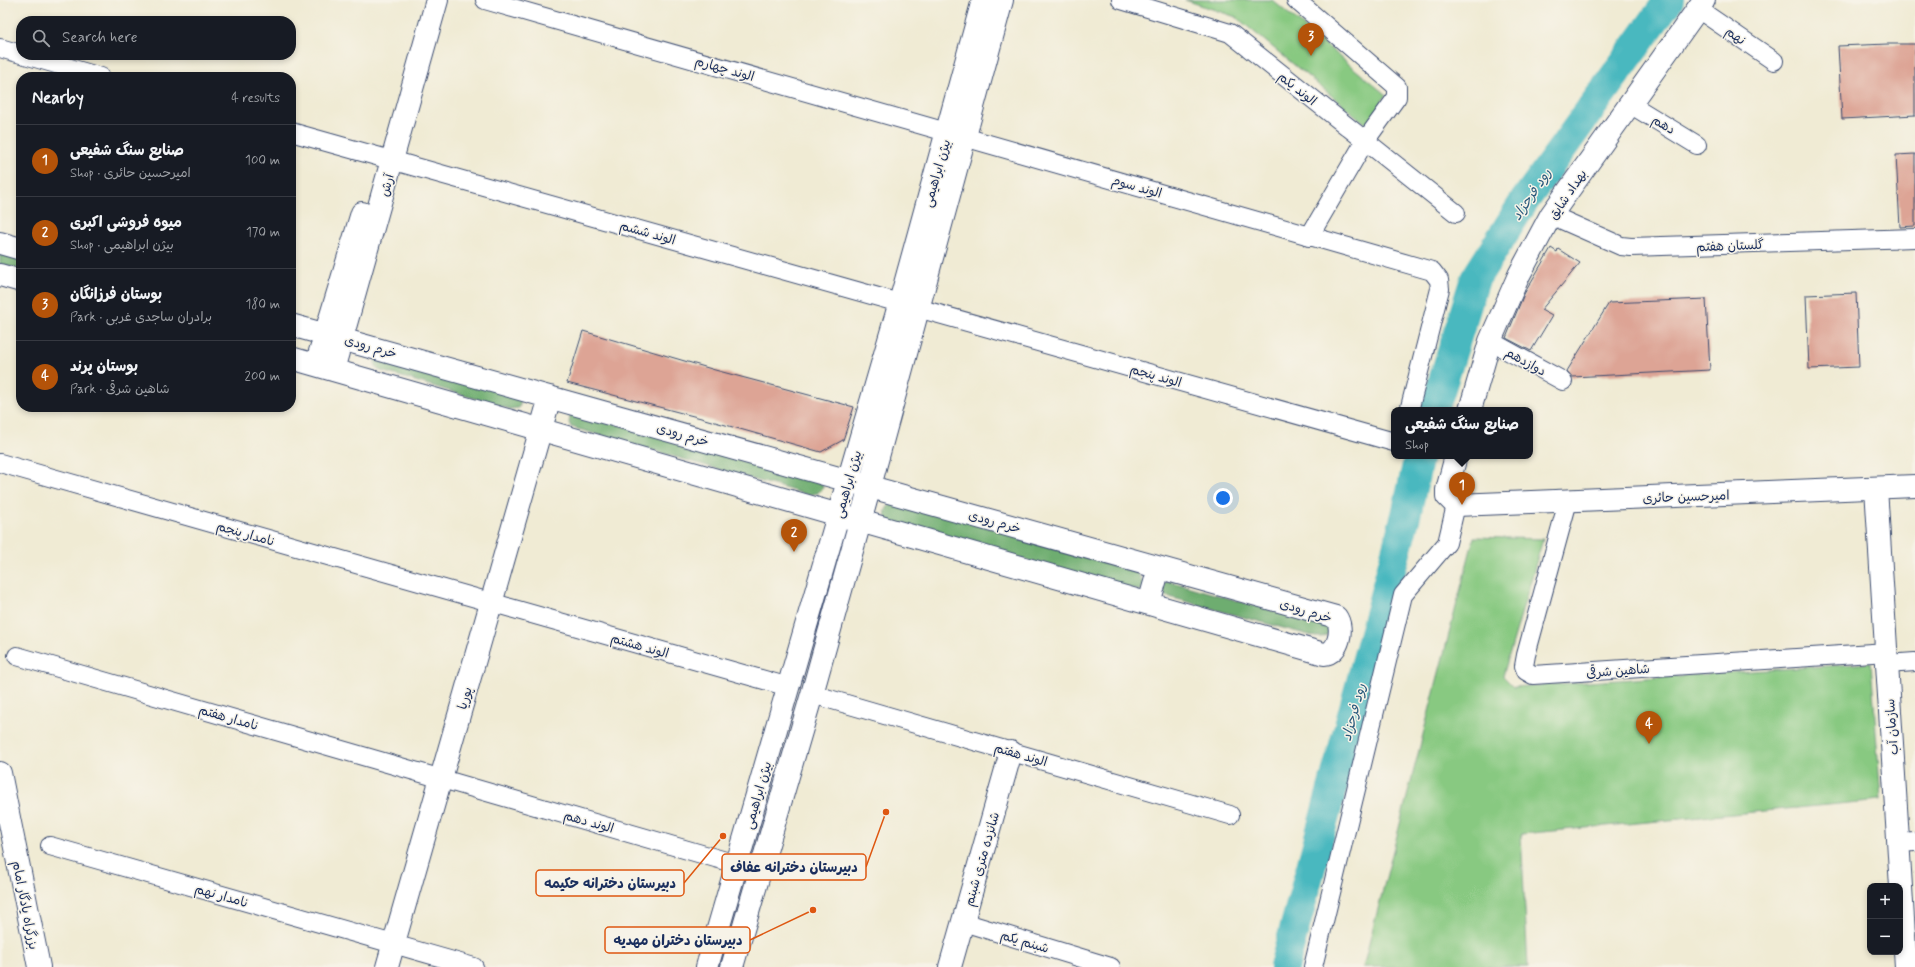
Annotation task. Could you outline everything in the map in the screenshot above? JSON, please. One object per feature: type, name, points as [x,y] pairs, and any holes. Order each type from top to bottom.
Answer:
[{"type":"main road","name":"آرش","points":[[386,159],[423,0]]},
{"type":"main road","name":"آرش","points":[[324,368],[386,159],[437,0]]},
{"type":"main road","name":"بیژن ابراهیمی","points":[[956,134],[983,0]]},
{"type":"main road","name":"بیژن ابراهیمی","points":[[732,967],[812,694],[870,486],[909,305],[956,134],[1002,0]]},
{"type":"main road","name":"بهداد شایق","points":[[1471,407],[1490,341],[1519,274],[1551,215],[1701,4]]},
{"type":"main road","points":[[0,243],[16,248]]},
{"type":"main road","points":[[0,275],[16,280]]},
{"type":"main road","name":"بیژن ابراهیمی","points":[[707,967],[848,480],[909,305]]},
{"type":"main road","name":"خرم رودی","points":[[296,325],[1336,617],[1339,622],[1339,637],[1332,651],[1329,654],[1324,654],[296,360]]},
{"type":"main road","name":"پوریا","points":[[387,967],[550,397]]},
{"type":"main road","points":[[1455,459],[1447,490],[1447,496],[1456,506]]},
{"type":"main road","name":"امیرحسین حائری","points":[[1456,506],[1915,486]]},
{"type":"main road","name":"سازمان آب","points":[[1876,488],[1887,658],[1907,843],[1906,967]]},
{"type":"main road","points":[[1149,603],[1159,568]]},
{"type":"main road","points":[[789,687],[812,694]]},
{"type":"main road","name":"شانزده متری شبنم","points":[[950,967],[1012,752]]},
{"type":"main road","name":"بزرگراه یادگار امام","points":[[0,773],[39,967]]},
{"type":"main road","points":[[736,864],[759,872]]},
{"type":"street","name":"الوند چهارم","points":[[485,0],[956,134]]},
{"type":"street","name":"الوند یکم","points":[[1121,0],[1230,33],[1456,213]]},
{"type":"street","points":[[1296,0],[1397,87],[1397,98],[1365,141],[1309,237]]},
{"type":"street","name":"نهم","points":[[1701,4],[1774,61]]},
{"type":"street","points":[[0,48],[16,53]]},
{"type":"street","points":[[42,60],[84,72]]},
{"type":"street","name":"دهم","points":[[1630,104],[1697,145]]},
{"type":"street","name":"الوند ششم","points":[[296,133],[909,305]]},
{"type":"street","name":"الوند سوم","points":[[956,134],[1309,237],[1432,270],[1439,280],[1440,289],[1410,407]]},
{"type":"street","name":"گلستان هفتم","points":[[1551,215],[1621,246],[1631,247],[1915,238]]},
{"type":"street","name":"الوند پنجم","points":[[909,305],[1391,441]]},
{"type":"street","name":"دوازدهم","points":[[1490,341],[1563,381]]},
{"type":"street","name":"نامدار پنجم","points":[[0,463],[491,603]]},
{"type":"street","name":"شاهین شرقی","points":[[1568,501],[1526,655],[1524,666],[1526,671],[1533,675],[1887,658],[1915,662]]},
{"type":"street","points":[[1314,967],[1403,595],[1447,543],[1456,506]]},
{"type":"street","name":"الوند هشتم","points":[[491,603],[789,687]]},
{"type":"street","name":"نامدار هفتم","points":[[16,656],[441,778]]},
{"type":"street","name":"الوند هفتم","points":[[812,694],[1230,815]]},
{"type":"street","name":"الوند دهم","points":[[441,778],[736,864]]},
{"type":"street","name":"نامدار نهم","points":[[50,846],[474,967]]},
{"type":"street","name":"شبنم یکم","points":[[963,922],[1111,967]]},
{"type":"green space","points":[[1185,0],[1272,0],[1386,95],[1367,125],[1236,17]]},
{"type":"green space","points":[[0,247],[16,252],[16,269],[0,264]]},
{"type":"green space","points":[[375,359],[518,395],[521,401],[519,408],[510,409],[378,370],[375,364]]},
{"type":"green space","points":[[574,412],[822,483],[823,488],[818,493],[808,495],[571,427],[569,423],[570,416]]},
{"type":"green space","points":[[901,501],[1138,573],[1143,584],[1140,591],[887,523],[887,508],[892,503]]},
{"type":"green space","points":[[1474,537],[1543,539],[1503,676],[1514,687],[1871,663],[1881,800],[1521,834],[1528,967],[1363,967]]},
{"type":"green space","points":[[1169,581],[1326,626],[1329,631],[1327,635],[1316,637],[1166,596],[1162,591],[1164,582]]},
{"type":"building","points":[[1915,44],[1915,115],[1842,119],[1838,46]]},
{"type":"building","points":[[1915,154],[1915,226],[1900,227],[1896,155]]},
{"type":"building","points":[[1551,248],[1557,252],[1558,249],[1580,263],[1541,310],[1552,316],[1531,351],[1506,338],[1524,294]]},
{"type":"building","points":[[1856,293],[1859,367],[1809,369],[1806,295]]},
{"type":"building","points":[[1706,299],[1710,370],[1572,377],[1567,371],[1609,303]]},
{"type":"building","points":[[583,331],[715,370],[854,407],[843,440],[821,452],[701,418],[567,383]]},
{"type":"waterway","name":"رود فرحزاد","points":[[1435,407],[1475,279],[1525,200],[1669,0]]},
{"type":"waterway","name":"رود فرحزاد","points":[[1284,967],[1406,515],[1418,459]]},
{"type":"place","name":"بوستان فرزانگان","points":[[1311,56]]},
{"type":"place","name":"صنایع سنگ شفیعی","points":[[1462,505]]},
{"type":"place","name":"میوه فروشی اکبری","points":[[794,552]]},
{"type":"place","name":"بوستان پرند","points":[[1649,744]]},
{"type":"place","name":"دبیرستان دخترانه عفاف","points":[[886,812]]},
{"type":"place","name":"دبیرستان دخترانه حکیمه","points":[[723,836]]},
{"type":"place","name":"دبیرستان دختران مهدیه","points":[[813,910]]}]
